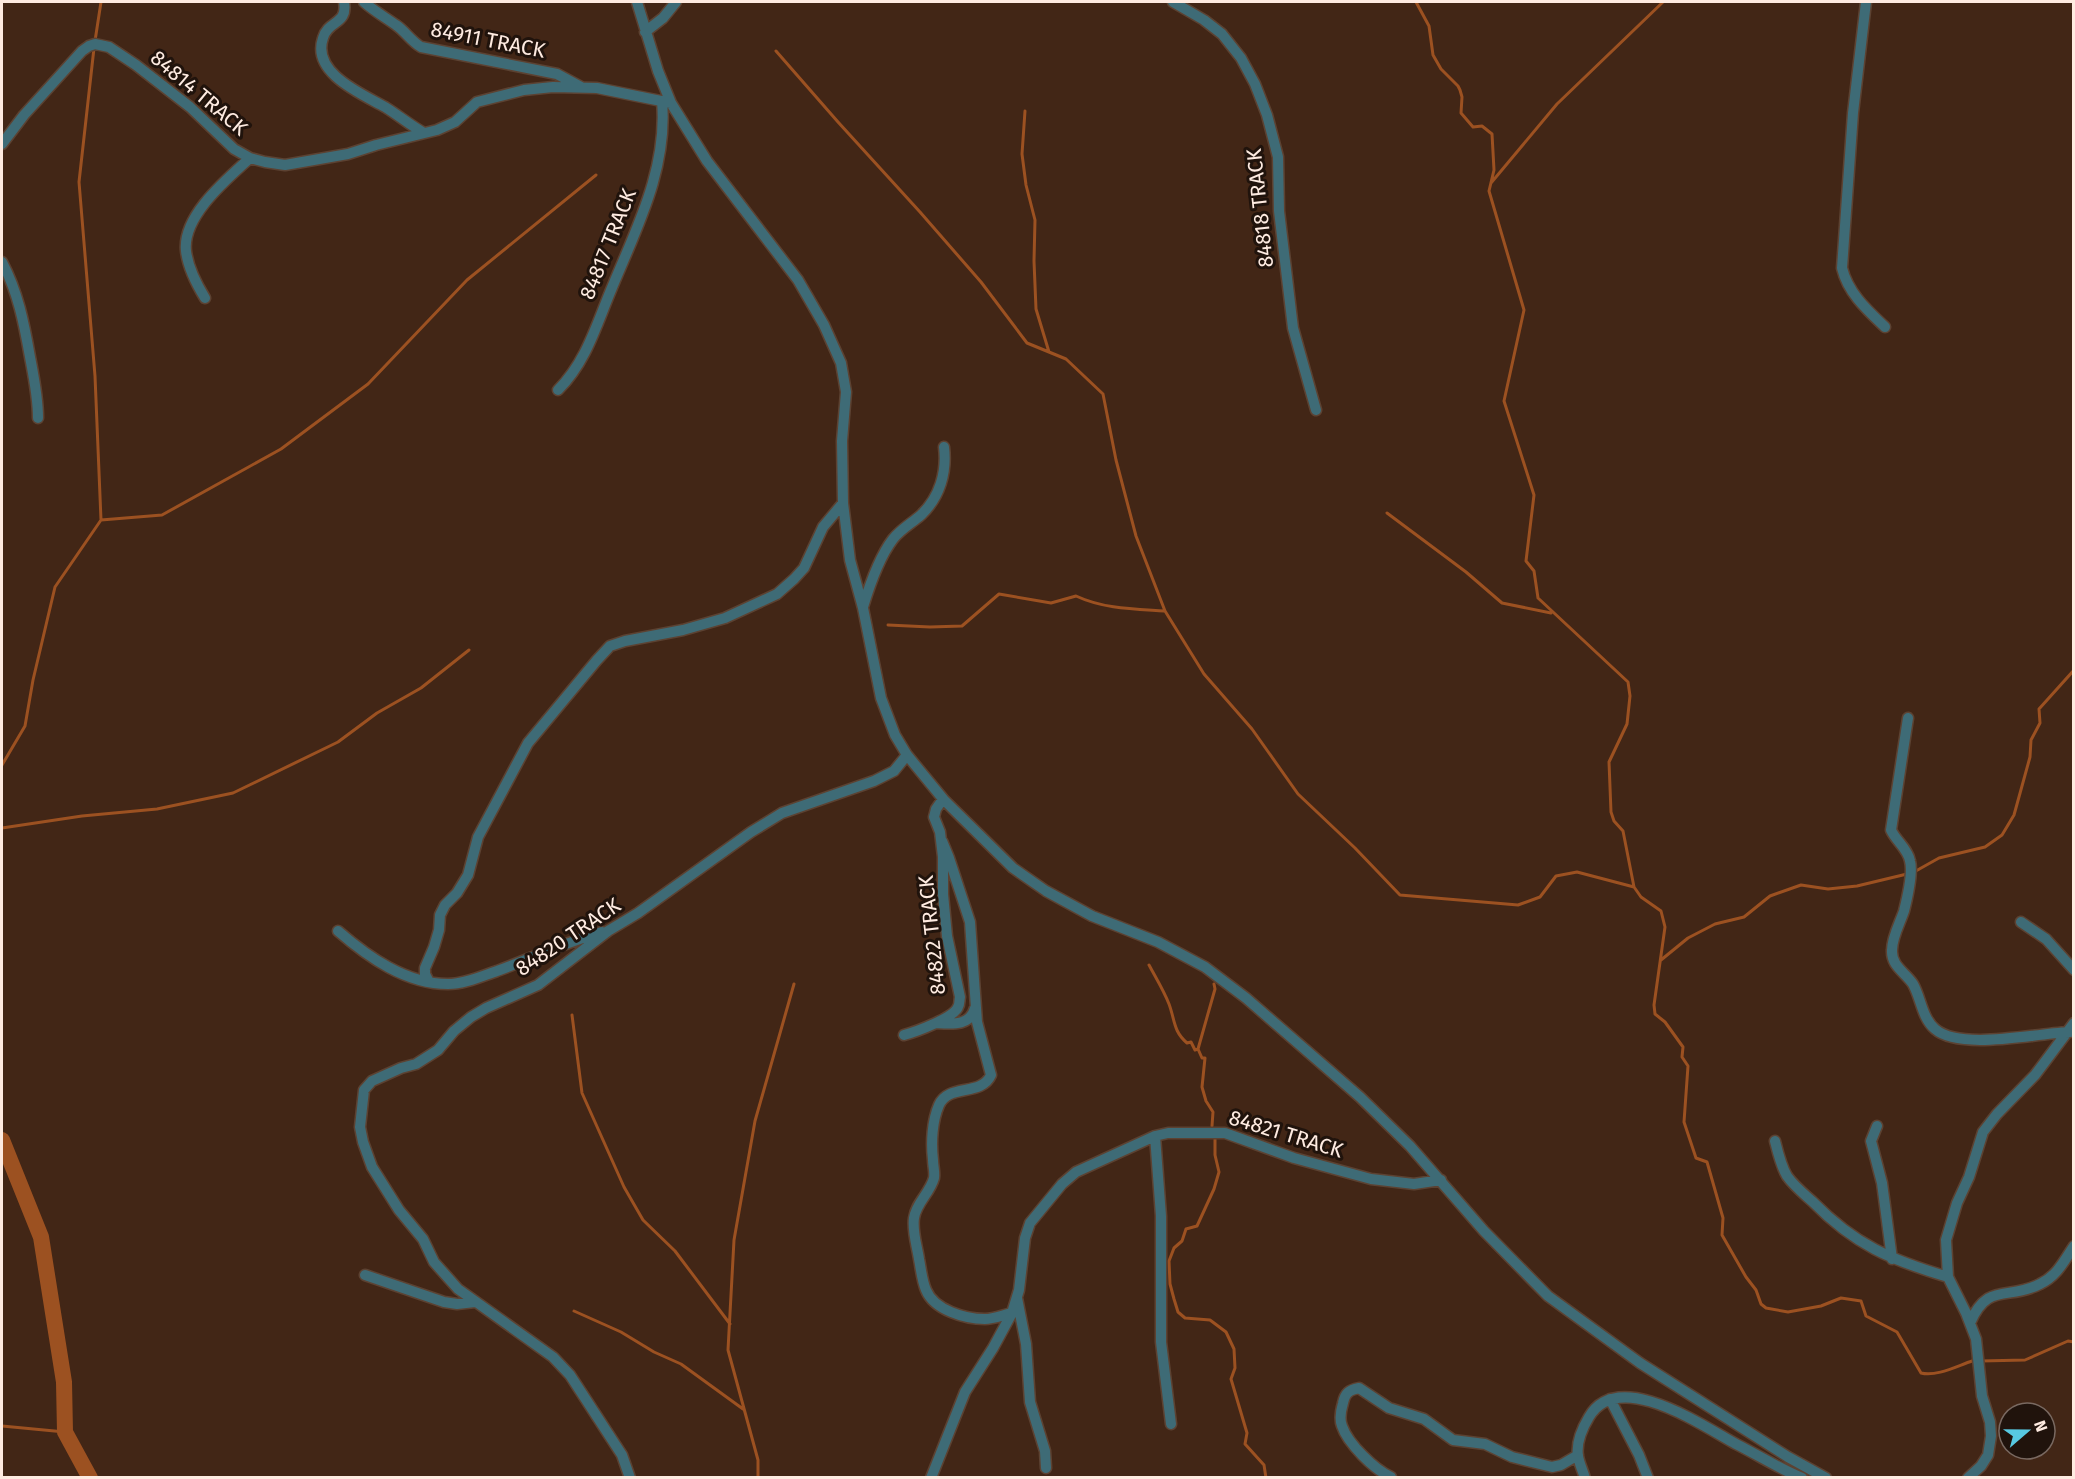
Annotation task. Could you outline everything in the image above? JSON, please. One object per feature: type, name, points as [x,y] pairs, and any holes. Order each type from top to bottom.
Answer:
[{"type":"street","points":[[344,2],[345,13],[327,30],[321,44],[326,63],[332,73],[360,95],[390,110],[423,133]]},
{"type":"street","name":"84911 TRACK","points":[[364,2],[372,10],[397,25],[413,43],[421,47],[556,74],[581,87]]},
{"type":"street","points":[[637,2],[666,102],[798,280],[824,325],[841,363],[846,392],[842,441],[843,503],[850,560],[881,698],[895,735],[907,755],[943,799],[1013,868],[1046,891],[1092,916],[1158,942],[1205,968],[1246,998],[1360,1097],[1410,1146],[1491,1239],[1548,1296],[1660,1376],[1788,1457],[1826,1478]]},
{"type":"street","points":[[645,32],[663,18],[676,2]]},
{"type":"street","name":"84818 TRACK","points":[[1173,2],[1204,20],[1222,34],[1241,58],[1255,84],[1267,115],[1278,157],[1279,210],[1293,328],[1316,410]]},
{"type":"street","points":[[1866,2],[1854,102],[1842,268],[1845,281],[1853,294],[1885,327]]},
{"type":"street","name":"84814 TRACK","points":[[2,144],[24,115],[82,51],[89,46],[101,44],[136,65],[190,107],[234,149],[250,158],[285,165],[348,154],[437,130],[455,122],[477,102],[524,90],[581,87]]},
{"type":"street","points":[[581,87],[612,90],[666,102]]},
{"type":"street","name":"84817 TRACK","points":[[558,390],[572,376],[587,351],[645,211],[662,144],[666,102]]},
{"type":"street","points":[[206,298],[195,282],[186,251],[187,237],[204,205],[220,184],[250,158]]},
{"type":"street","points":[[2,262],[23,315],[38,391],[39,418]]},
{"type":"street","points":[[862,608],[886,549],[900,532],[923,513],[937,495],[946,460],[944,447]]},
{"type":"street","points":[[429,981],[425,968],[434,948],[440,915],[468,875],[478,837],[528,743],[597,660],[610,646],[725,618],[777,594],[804,568],[823,527],[843,503]]},
{"type":"street","points":[[1908,718],[1891,830],[1895,839],[1904,847],[1910,860],[1910,874],[1905,908],[1892,949],[1892,960],[1912,983],[1929,1022],[1935,1030],[1943,1034],[1964,1039],[1987,1040],[2071,1029]]},
{"type":"street","name":"84820 TRACK","points":[[630,1478],[622,1455],[570,1375],[553,1357],[475,1302],[444,1275],[434,1262],[423,1239],[399,1210],[372,1167],[360,1127],[364,1090],[372,1081],[416,1064],[438,1050],[454,1031],[471,1017],[538,985],[608,931],[638,913],[751,831],[782,813],[874,781],[894,771],[907,755]]},
{"type":"street","name":"84822 TRACK","points":[[903,1035],[937,1023],[953,1014],[960,998],[945,914],[942,840],[934,817],[943,799]]},
{"type":"street","points":[[942,840],[970,922],[975,1008],[991,1075],[988,1081],[981,1086],[945,1096],[939,1105],[932,1158],[934,1175],[931,1188],[917,1208],[914,1227],[928,1296],[942,1308],[965,1317],[985,1319],[1011,1314]]},
{"type":"street","points":[[2021,922],[2046,939],[2073,969]]},
{"type":"street","points":[[338,931],[365,954],[414,978],[448,984],[464,982],[577,939],[608,931]]},
{"type":"street","points":[[937,1023],[965,1022],[973,1014],[975,1008]]},
{"type":"street","points":[[1968,1478],[1981,1466],[1988,1455],[1991,1436],[1990,1422],[1982,1396],[1976,1339],[1948,1277],[1946,1240],[1983,1132],[1997,1114],[2035,1076],[2071,1029]]},
{"type":"street","points":[[1877,1126],[1871,1140],[1882,1183],[1892,1259]]},
{"type":"street","name":"84821 TRACK","points":[[931,1478],[965,1392],[1011,1314],[1017,1298],[1025,1238],[1030,1222],[1056,1191],[1076,1172],[1155,1136],[1168,1133],[1225,1132],[1294,1158],[1371,1179],[1414,1184],[1441,1180]]},
{"type":"street","points":[[1155,1136],[1161,1216],[1161,1342],[1171,1424]]},
{"type":"street","points":[[1774,1141],[1786,1174],[1846,1233],[1892,1259],[1948,1277]]},
{"type":"street","points":[[1970,1323],[1977,1307],[1984,1300],[2038,1285],[2055,1275],[2073,1246]]},
{"type":"street","points":[[365,1275],[444,1302],[457,1304],[475,1302]]},
{"type":"street","points":[[1017,1298],[1026,1344],[1030,1402],[1045,1451],[1046,1468]]},
{"type":"street","points":[[1391,1477],[1366,1460],[1342,1428],[1340,1419],[1342,1406],[1346,1394],[1352,1389],[1359,1388],[1389,1408],[1424,1419],[1453,1440],[1485,1444],[1512,1457],[1552,1467],[1562,1465],[1578,1455]]},
{"type":"street","points":[[1585,1478],[1578,1455],[1585,1424],[1594,1408],[1610,1399],[1631,1397],[1647,1400],[1701,1422],[1802,1478]]},
{"type":"street","points":[[1610,1399],[1639,1455],[1648,1478]]},
{"type":"waterway","points":[[95,41],[101,2]]},
{"type":"waterway","points":[[1416,2],[1429,26],[1433,55],[1441,69],[1460,90],[1461,113],[1473,127],[1482,126],[1492,134],[1494,170],[1489,191],[1524,310],[1504,401],[1534,495],[1526,561],[1534,571],[1538,598],[1628,682],[1630,696],[1627,724],[1609,762],[1611,812],[1614,821],[1623,831],[1634,887],[1641,897],[1661,911],[1665,927],[1654,1005],[1655,1014],[1665,1022],[1683,1047],[1682,1057],[1688,1066],[1684,1122],[1696,1158],[1707,1162],[1723,1218],[1722,1235],[1756,1290],[1761,1304],[1766,1308],[1788,1312],[1821,1306],[1841,1298],[1861,1301],[1866,1316],[1897,1332],[1921,1373],[1940,1372],[1972,1361]]},
{"type":"waterway","points":[[1491,183],[1557,104],[1663,2]]},
{"type":"waterway","points":[[2,765],[25,726],[33,680],[55,587],[101,520],[95,376],[79,182],[94,48]]},
{"type":"waterway","points":[[776,51],[981,282],[1027,343],[1066,359],[1103,394],[1116,460],[1136,536],[1165,611],[1204,674],[1252,729],[1298,794],[1400,895],[1518,905],[1540,897],[1556,876],[1577,872],[1634,887]]},
{"type":"waterway","points":[[1025,111],[1022,154],[1026,185],[1035,220],[1036,309],[1049,352]]},
{"type":"waterway","points":[[101,520],[162,515],[281,449],[368,384],[467,280],[596,175]]},
{"type":"waterway","points":[[1387,513],[1466,572],[1502,603],[1551,613]]},
{"type":"waterway","points":[[888,625],[962,626],[999,594],[1051,603],[1076,596],[1108,606],[1164,611]]},
{"type":"waterway","points":[[2,828],[82,816],[157,809],[233,793],[338,742],[377,713],[421,688],[469,650]]},
{"type":"waterway","points":[[1914,872],[1939,858],[1985,847],[2002,835],[2014,815],[2030,757],[2031,740],[2040,723],[2039,709],[2074,670]]},
{"type":"waterway","points":[[1661,960],[1688,938],[1715,924],[1744,917],[1770,896],[1801,885],[1828,889],[1857,886],[1907,874]]},
{"type":"waterway","points":[[1149,965],[1167,999],[1179,1034],[1187,1043],[1191,1042],[1195,1050],[1198,1049]]},
{"type":"waterway","points":[[758,1478],[758,1460],[728,1350],[734,1240],[755,1121],[794,984]]},
{"type":"waterway","points":[[1212,1126],[1213,1112],[1206,1101],[1202,1087],[1205,1058],[1202,1058],[1198,1049],[1215,989],[1214,984]]},
{"type":"waterway","points":[[572,1015],[582,1093],[624,1187],[643,1220],[675,1251],[730,1324]]},
{"type":"waterway","points":[[1215,1137],[1215,1155],[1219,1172],[1214,1189],[1197,1226],[1186,1229],[1182,1241],[1174,1248],[1169,1261],[1170,1284],[1178,1312],[1185,1318],[1210,1320],[1226,1332],[1234,1349],[1235,1368],[1231,1379],[1247,1433],[1245,1444],[1264,1465],[1266,1478]]},
{"type":"waterway","points":[[2,1140],[41,1237],[64,1382],[65,1432],[90,1478]]},
{"type":"waterway","points":[[574,1311],[621,1332],[654,1352],[681,1364],[743,1409]]},
{"type":"waterway","points":[[1981,1361],[2025,1360],[2068,1341],[2074,1342]]},
{"type":"waterway","points":[[2,1426],[65,1432]]}]
